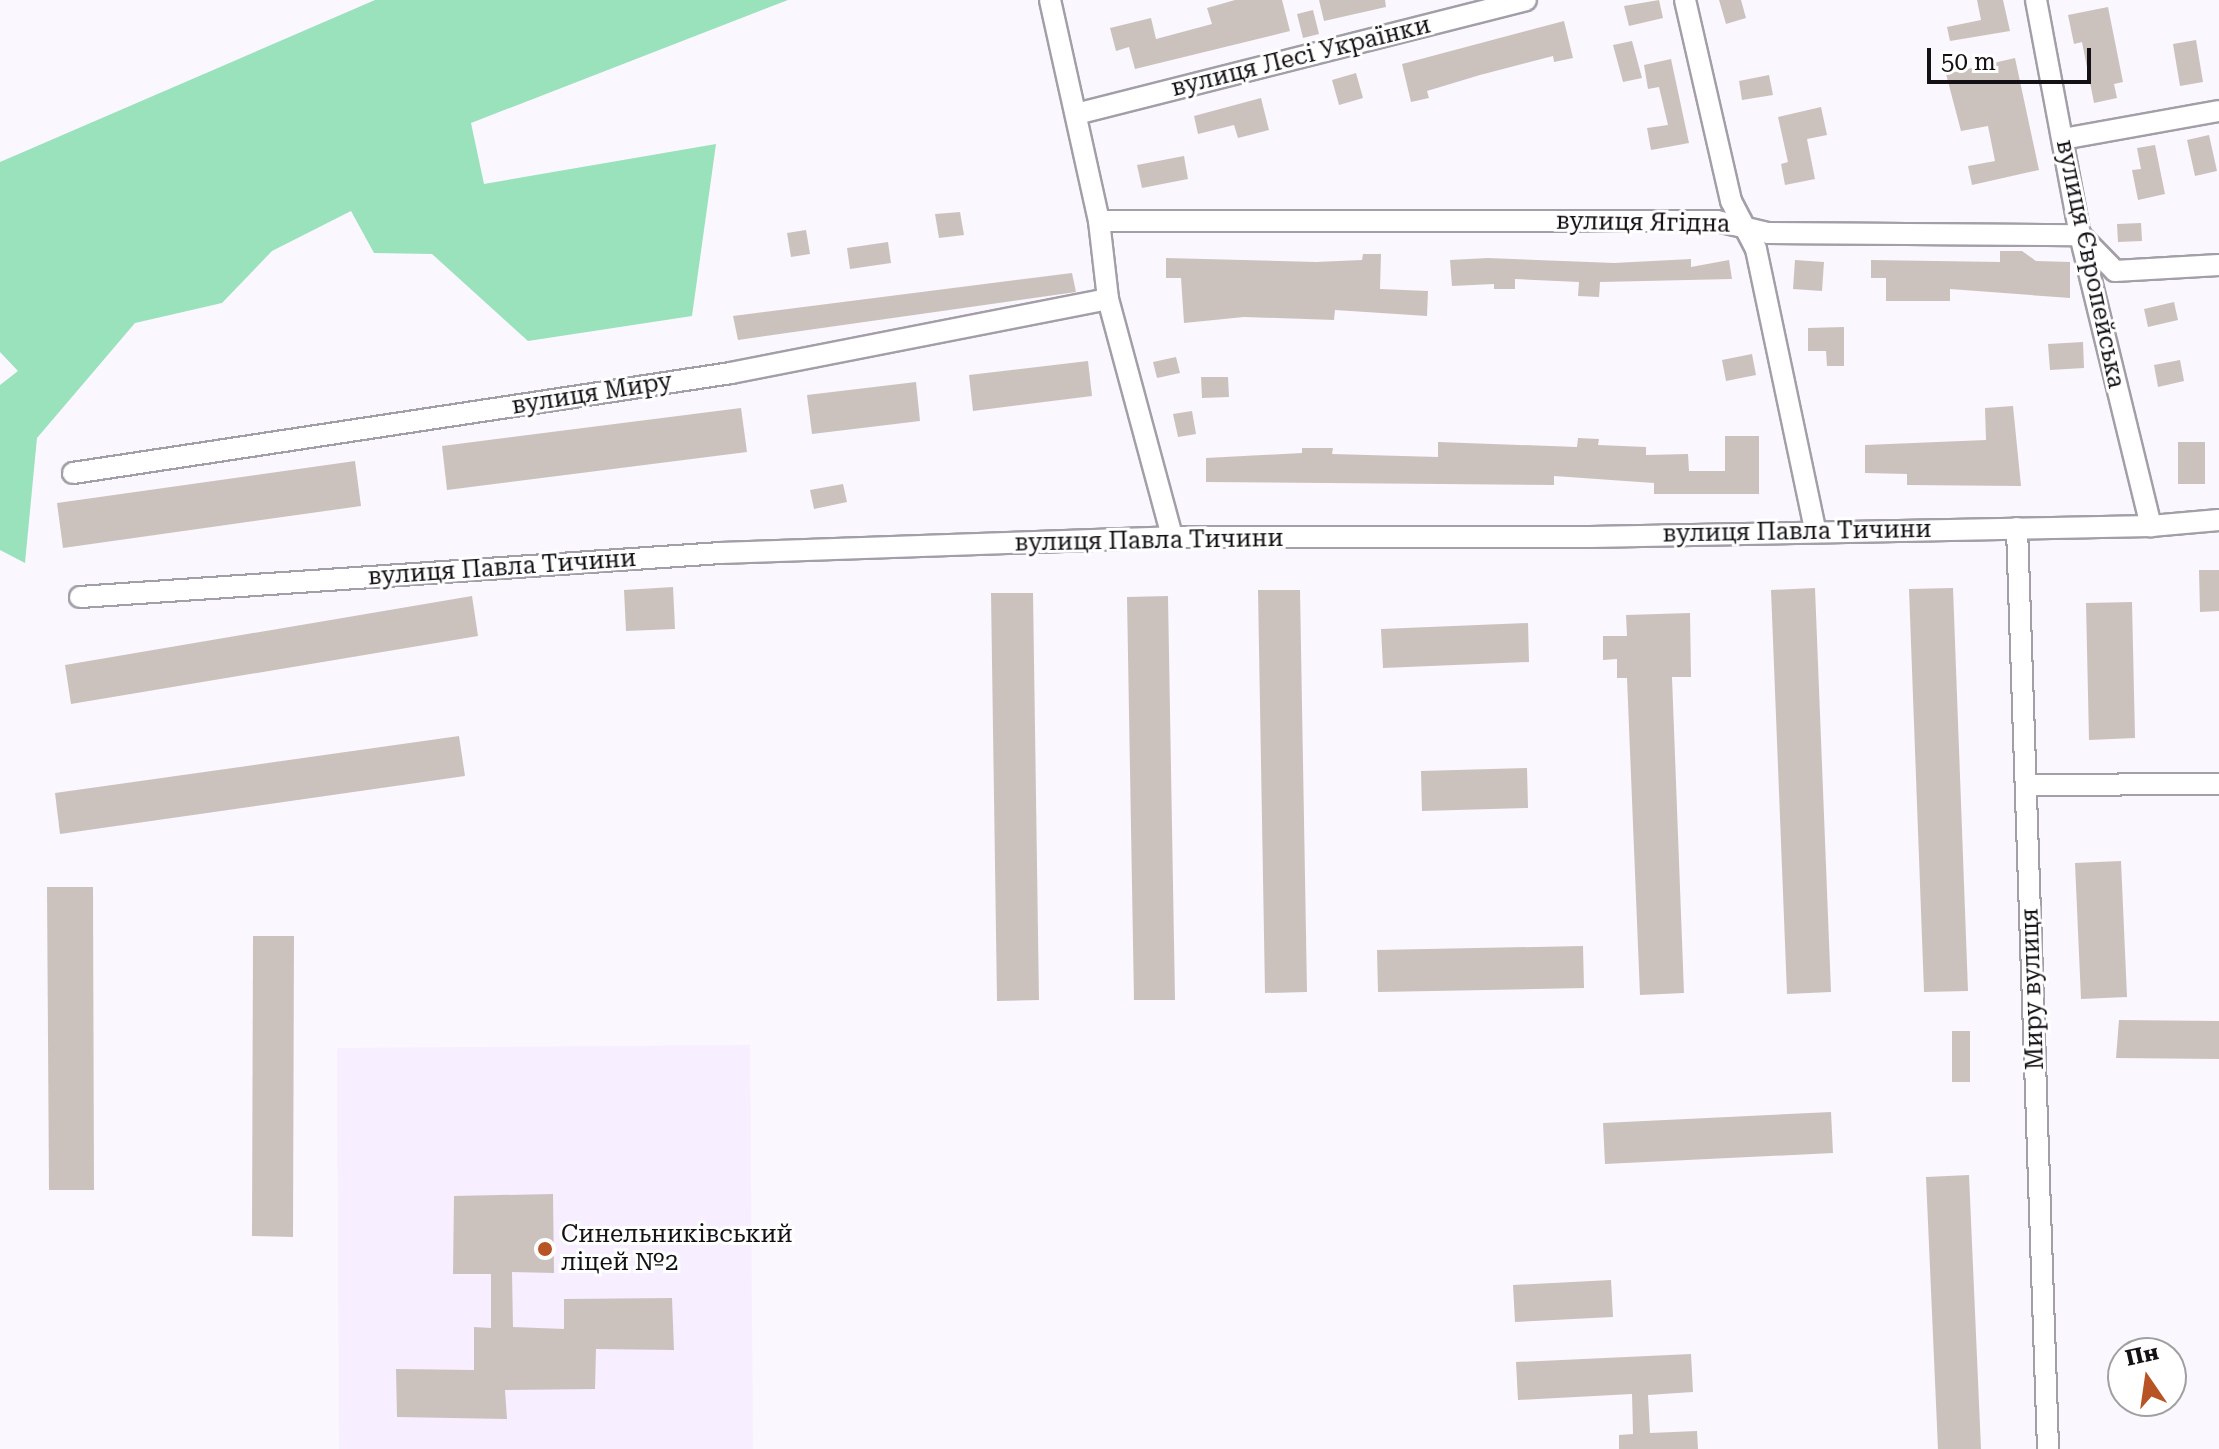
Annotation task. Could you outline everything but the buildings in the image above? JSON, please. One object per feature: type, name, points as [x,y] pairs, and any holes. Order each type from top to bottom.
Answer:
[{"type":"street","points":[[1050,0],[1099,221],[1108,299],[1172,537]]},
{"type":"street","name":"вулиця Лесі Українки","points":[[1076,114],[1526,0]]},
{"type":"street","points":[[1685,0],[1731,201],[1756,249],[1815,530]]},
{"type":"street","name":"вулиця Європейська","points":[[2036,0],[2080,235],[2151,526]]},
{"type":"street","points":[[2063,139],[2219,111]]},
{"type":"street","name":"вулиця Ягідна","points":[[1099,221],[1717,221],[1768,233],[2080,235]]},
{"type":"street","points":[[2080,235],[2115,271],[2219,265]]},
{"type":"street","name":"вулиця Миру","points":[[73,473],[731,373],[1108,299]]},
{"type":"street","name":"вулиця Павла Тичини","points":[[80,597],[720,553],[1172,537],[1590,537],[1815,530],[2151,526],[2219,520]]},
{"type":"street","name":"Миру вулиця","points":[[2017,528],[2048,1449]]},
{"type":"street","points":[[2026,785],[2219,784]]},
{"type":"shaded area","name":"Синельниківський ліцей №2","points":[[750,1045],[753,1449],[339,1449],[337,1048]]},
{"type":"green space","points":[[375,0],[788,0],[471,123],[484,184],[716,144],[692,316],[528,341],[432,254],[374,253],[351,211],[272,251],[222,303],[135,323],[37,438],[25,563],[0,550],[0,385],[18,371],[0,352],[0,162]]},
{"type":"place","name":"Синельниківський ліцей №2","points":[[545,1249]]}]
